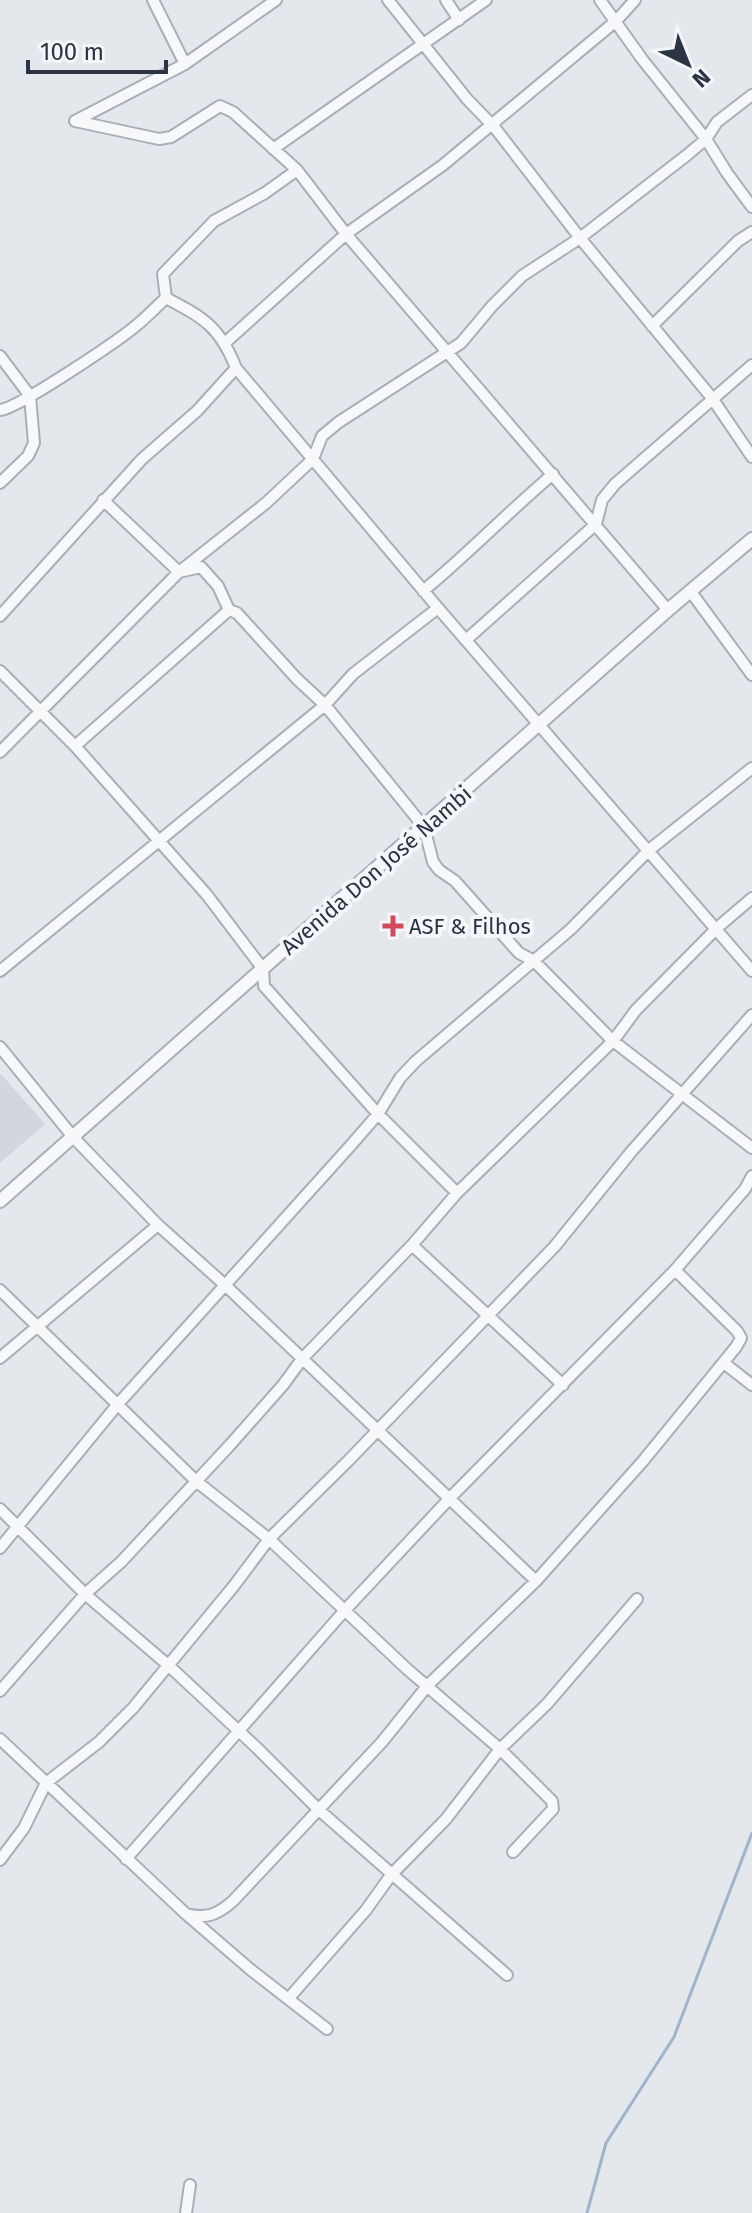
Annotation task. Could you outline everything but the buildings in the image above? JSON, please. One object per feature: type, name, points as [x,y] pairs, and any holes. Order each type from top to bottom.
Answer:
[{"type":"street","points":[[153,0],[185,64]]},
{"type":"street","points":[[276,0],[185,64],[75,121],[159,139],[171,137],[214,109],[225,106],[297,170],[346,234],[668,610]]},
{"type":"street","points":[[388,0],[712,398],[752,457]]},
{"type":"street","points":[[446,0],[459,20]]},
{"type":"street","points":[[273,149],[486,0]]},
{"type":"street","points":[[600,0],[706,139],[752,207]]},
{"type":"street","points":[[226,342],[346,234],[443,165],[616,21],[635,0]]},
{"type":"street","points":[[0,752],[179,572],[266,503],[313,459],[322,436],[461,343],[522,276],[580,238],[706,139],[717,122],[752,95]]},
{"type":"street","points":[[166,298],[163,274],[214,221],[265,193],[297,170]]},
{"type":"street","points":[[652,326],[738,241],[752,232]]},
{"type":"street","points":[[166,298],[200,316],[226,342],[236,368],[423,591],[752,971]]},
{"type":"street","points":[[0,410],[30,396],[136,326],[166,298]]},
{"type":"street","points":[[458,366],[461,343]]},
{"type":"street","points":[[0,356],[30,396],[34,443],[28,456],[0,483]]},
{"type":"street","points":[[466,640],[596,524],[602,500],[615,484],[752,365]]},
{"type":"street","points":[[0,616],[142,459],[197,411],[236,368]]},
{"type":"street","points":[[423,591],[553,474]]},
{"type":"street","points":[[103,500],[179,572]]},
{"type":"street","name":"Avenida Don José Nambi","points":[[0,1201],[752,539]]},
{"type":"street","points":[[179,572],[201,567],[218,586],[229,610],[237,613],[325,705],[424,827],[433,862],[439,870],[455,881],[519,953],[534,961],[613,1041],[752,1148]]},
{"type":"street","points":[[691,592],[752,675]]},
{"type":"street","points":[[0,971],[325,705],[353,674],[438,608]]},
{"type":"street","points":[[75,746],[229,610]]},
{"type":"street","points":[[0,671],[75,746],[207,895],[263,969],[264,986],[378,1114],[457,1193]]},
{"type":"street","points":[[0,1548],[118,1404],[378,1114],[400,1078],[416,1061],[571,929],[649,850],[752,768]]},
{"type":"street","points":[[0,1691],[85,1594],[121,1562],[259,1413],[302,1359],[412,1245],[457,1193],[613,1041],[636,1010],[717,928],[752,898]]},
{"type":"street","points":[[0,1860],[24,1828],[46,1783],[99,1742],[133,1708],[269,1539],[555,1246],[631,1152],[752,1015]]},
{"type":"street","points":[[0,1047],[73,1137],[158,1225],[536,1581]]},
{"type":"street","points":[[126,1859],[346,1609],[450,1498],[675,1270],[745,1189],[752,1176]]},
{"type":"street","points":[[0,1358],[158,1225]]},
{"type":"street","points":[[412,1245],[563,1385]]},
{"type":"street","points":[[186,1914],[209,1916],[223,1909],[319,1810],[401,1720],[428,1685],[536,1581],[643,1461],[724,1363],[741,1338],[675,1270]]},
{"type":"street","points":[[0,1290],[196,1481],[269,1539],[407,1669],[500,1749],[552,1801],[553,1809],[513,1852]]},
{"type":"street","points":[[724,1363],[752,1385]]},
{"type":"street","points":[[0,1509],[85,1594],[168,1665],[319,1810],[507,1975]]},
{"type":"street","points":[[289,1998],[366,1910],[391,1875],[446,1819],[500,1749],[547,1704],[637,1599]]},
{"type":"street","points":[[0,1739],[186,1914],[327,2029]]},
{"type":"street","points":[[186,2213],[190,2185]]},
{"type":"shaded area","points":[[0,1073],[45,1124],[0,1163]]},
{"type":"waterway","points":[[587,2213],[606,2143],[674,2037],[752,1833]]},
{"type":"place","name":"ASF & Filhos","points":[[393,926]]}]
